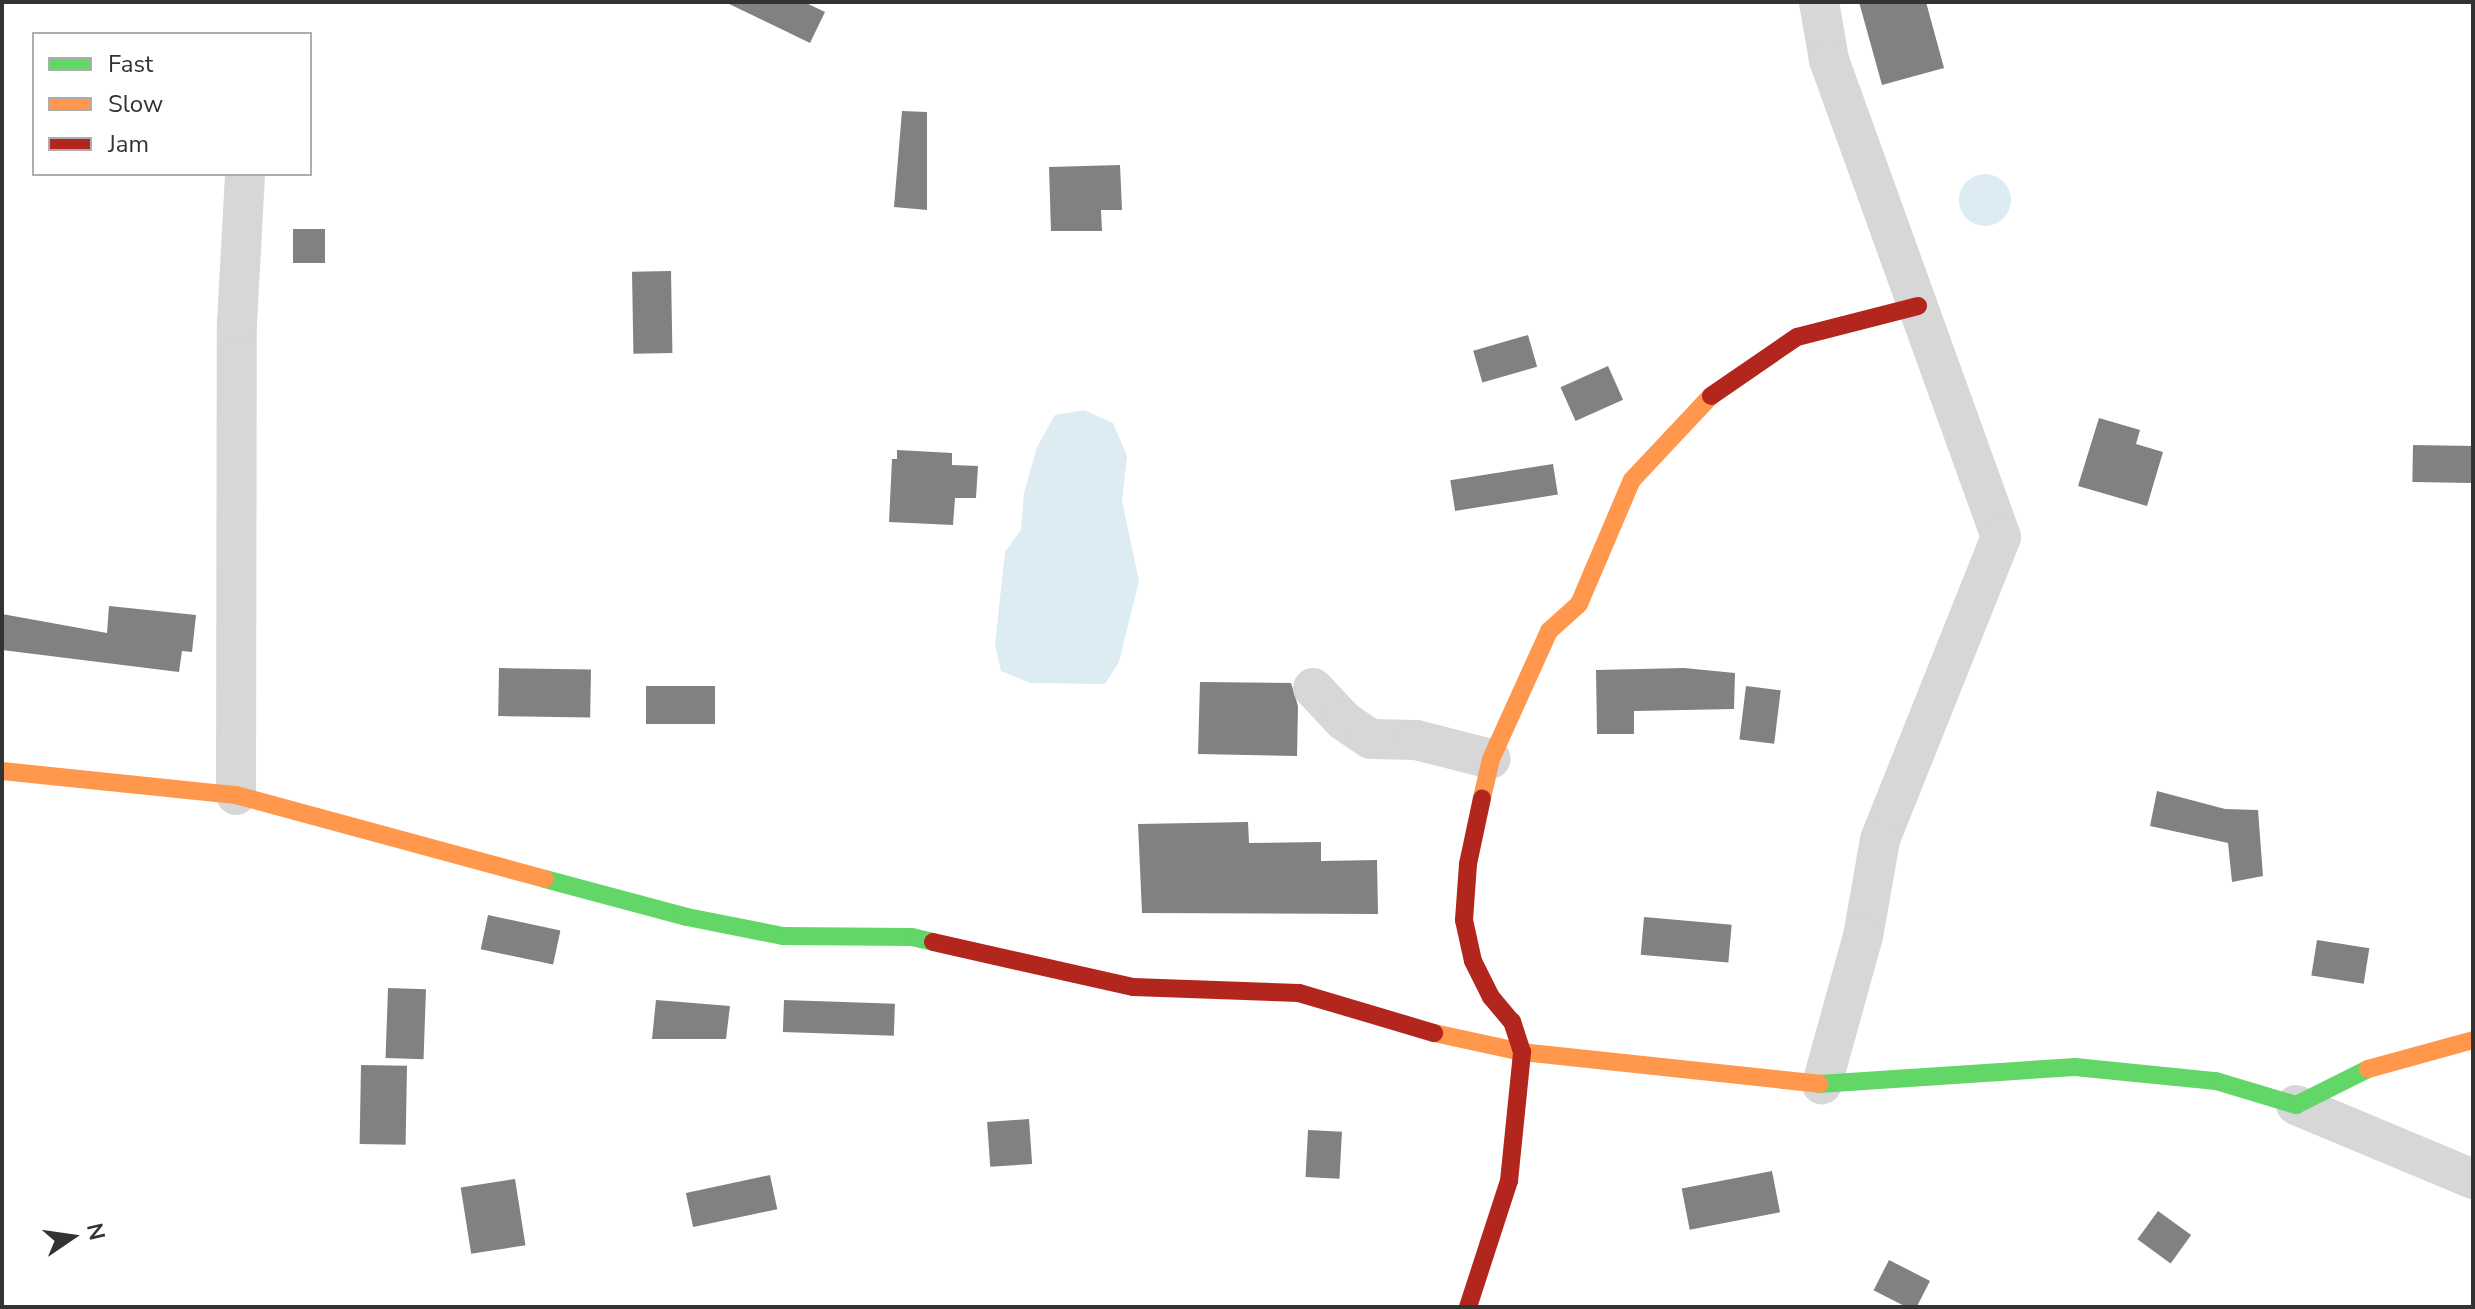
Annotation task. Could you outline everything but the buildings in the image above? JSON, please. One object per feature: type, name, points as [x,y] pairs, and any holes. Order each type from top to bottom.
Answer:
[{"type":"street","points":[[1819,2],[1829,60],[2001,537],[1880,840],[1863,936],[1822,1084]]},
{"type":"street","points":[[236,795],[237,323],[245,176]]},
{"type":"street","points":[[1468,1307],[1509,1181],[1522,1052],[1512,1022],[1491,997],[1473,961],[1464,920],[1468,864],[1491,759],[1549,631],[1579,604],[1632,480],[1699,404],[1765,364],[1797,337],[1918,306]]},
{"type":"street","points":[[1313,688],[1344,721],[1371,739],[1416,740],[1491,759]]},
{"type":"street","points":[[2,771],[236,795],[701,920],[783,936],[912,937],[1133,987],[1299,993],[1428,1032],[1522,1052],[1822,1084],[2075,1067],[2216,1081],[2296,1105],[2473,1179]]},
{"type":"street","points":[[2296,1105],[2349,1074],[2473,1040]]},
{"type":"shaded area","points":[[1985,174],[2003,182],[2011,200],[2003,218],[1985,226],[1967,218],[1959,200],[1967,182]]},
{"type":"shaded area","points":[[1084,410],[1113,423],[1127,456],[1122,501],[1139,581],[1119,662],[1105,684],[1030,683],[1001,671],[995,645],[1005,552],[1021,530],[1024,493],[1037,447],[1055,415]]},
{"type":"traffic: fast","points":[[545,879],[687,917],[783,936],[912,937],[933,942]]},
{"type":"traffic: fast","points":[[1819,1084],[2075,1067],[2216,1081],[2296,1105],[2368,1069]]},
{"type":"traffic: slow","points":[[1482,798],[1491,759],[1549,631],[1579,604],[1632,480],[1711,396]]},
{"type":"traffic: slow","points":[[2,771],[236,795],[545,879]]},
{"type":"traffic: slow","points":[[1434,1033],[1522,1052],[1819,1084]]},
{"type":"traffic: slow","points":[[2368,1069],[2473,1040]]},
{"type":"traffic: jam","points":[[1711,396],[1797,337],[1918,306]]},
{"type":"traffic: jam","points":[[1468,1307],[1509,1181],[1522,1052],[1512,1022],[1491,997],[1473,961],[1464,920],[1468,864],[1482,798]]},
{"type":"traffic: jam","points":[[933,942],[1133,987],[1299,993],[1434,1033]]}]
